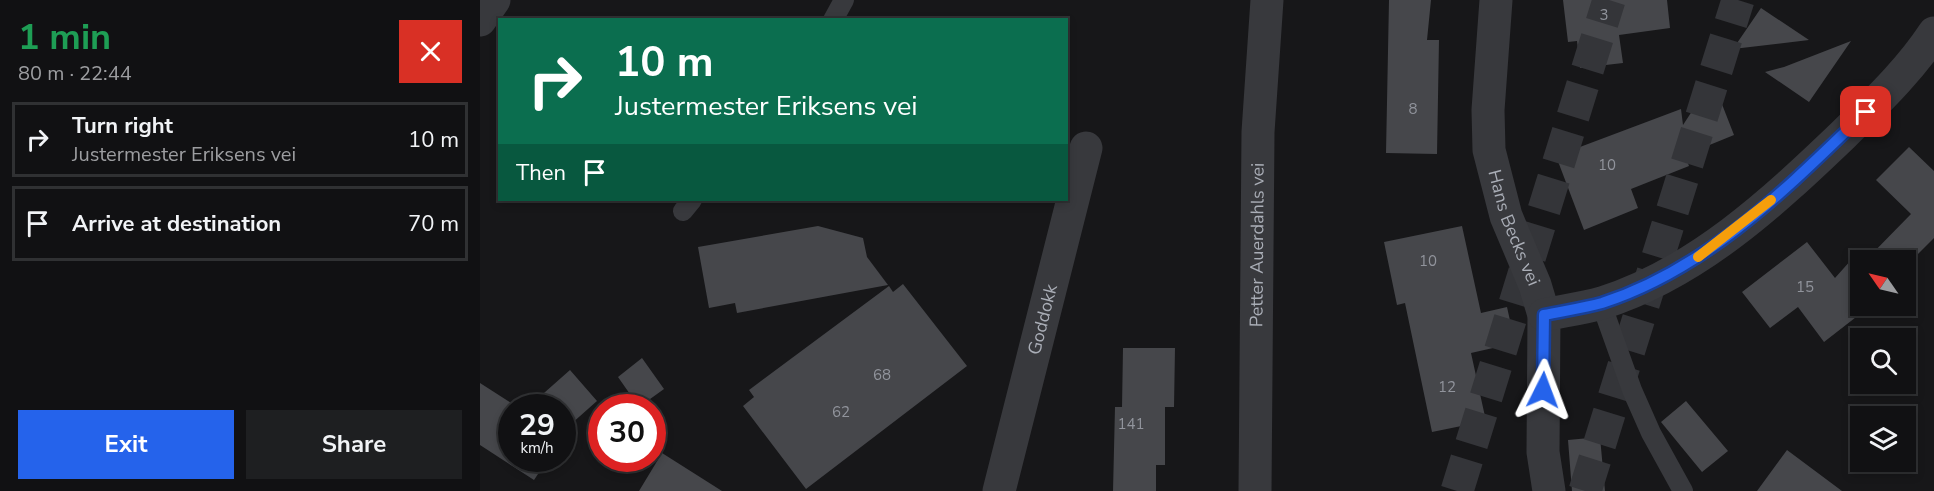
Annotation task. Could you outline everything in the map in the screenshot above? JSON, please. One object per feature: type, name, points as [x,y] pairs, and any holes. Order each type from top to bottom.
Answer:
[{"type":"street","points":[[480,20],[494,0]]},
{"type":"street","name":"Petter Auerdahls vei","points":[[1255,491],[1258,132],[1267,0]]},
{"type":"street","name":"Hans Becks vei","points":[[1496,0],[1488,110],[1489,150],[1506,216],[1535,285],[1544,315],[1544,452],[1549,491]]},
{"type":"street","points":[[1544,315],[1601,303],[1672,272],[1706,252],[1749,219],[1866,112],[1902,74],[1934,33]]},
{"type":"street","name":"Goddokk","points":[[999,491],[1086,148]]},
{"type":"lane","points":[[834,18],[844,0]]},
{"type":"lane","points":[[1601,303],[1637,401],[1651,433],[1683,491]]},
{"type":"building","points":[[1389,0],[1431,0],[1427,40],[1439,40],[1437,154],[1386,153]]},
{"type":"building","points":[[1563,0],[1667,0],[1670,28],[1619,35],[1623,63],[1580,68],[1577,41],[1568,42]]},
{"type":"building","points":[[1761,8],[1809,40],[1733,49]]},
{"type":"building","points":[[1851,41],[1809,102],[1765,72],[1784,67]]},
{"type":"building","points":[[1718,94],[1734,135],[1685,155],[1689,166],[1631,189],[1638,208],[1584,230],[1556,156],[1681,109],[1683,125],[1698,102]]},
{"type":"building","points":[[1909,147],[1934,171],[1934,238],[1916,256],[1916,250],[1876,250],[1911,214],[1876,180]]},
{"type":"building","points":[[818,226],[863,238],[867,257],[888,285],[737,313],[735,303],[709,308],[698,247]]},
{"type":"building","points":[[1462,226],[1481,313],[1507,307],[1515,343],[1471,353],[1486,421],[1432,432],[1405,303],[1397,305],[1384,242]]},
{"type":"building","points":[[1807,242],[1835,278],[1850,261],[1850,316],[1857,316],[1824,342],[1798,307],[1770,328],[1742,292]]},
{"type":"building","points":[[903,284],[967,366],[806,489],[743,406],[754,397],[749,390],[889,286],[893,292]]},
{"type":"building","points":[[1123,348],[1175,348],[1174,407],[1165,407],[1165,465],[1156,465],[1156,491],[1113,491],[1115,407],[1122,407]]},
{"type":"building","points":[[642,358],[664,389],[657,394],[630,394],[618,377]]},
{"type":"building","points":[[570,370],[591,394],[588,394],[588,409],[576,420],[576,394],[543,394]]},
{"type":"building","points":[[480,383],[498,395],[498,457],[480,445]]},
{"type":"building","points":[[1686,401],[1728,451],[1702,472],[1661,422]]},
{"type":"building","points":[[1600,437],[1605,491],[1572,491],[1568,440]]},
{"type":"building","points":[[1787,450],[1842,491],[1757,491]]},
{"type":"building","points":[[666,456],[722,491],[639,491],[650,472],[666,472]]},
{"type":"building","points":[[522,472],[539,472],[534,480]]},
{"type":"tunnel","points":[[1457,491],[1609,0]]},
{"type":"tunnel","points":[[1585,491],[1738,0]]},
{"type":"slow traffic","points":[[1698,257],[1771,200]]},
{"type":"route","points":[[1543,390],[1544,315],[1601,303],[1636,290],[1706,252],[1749,219],[1866,112]]}]
